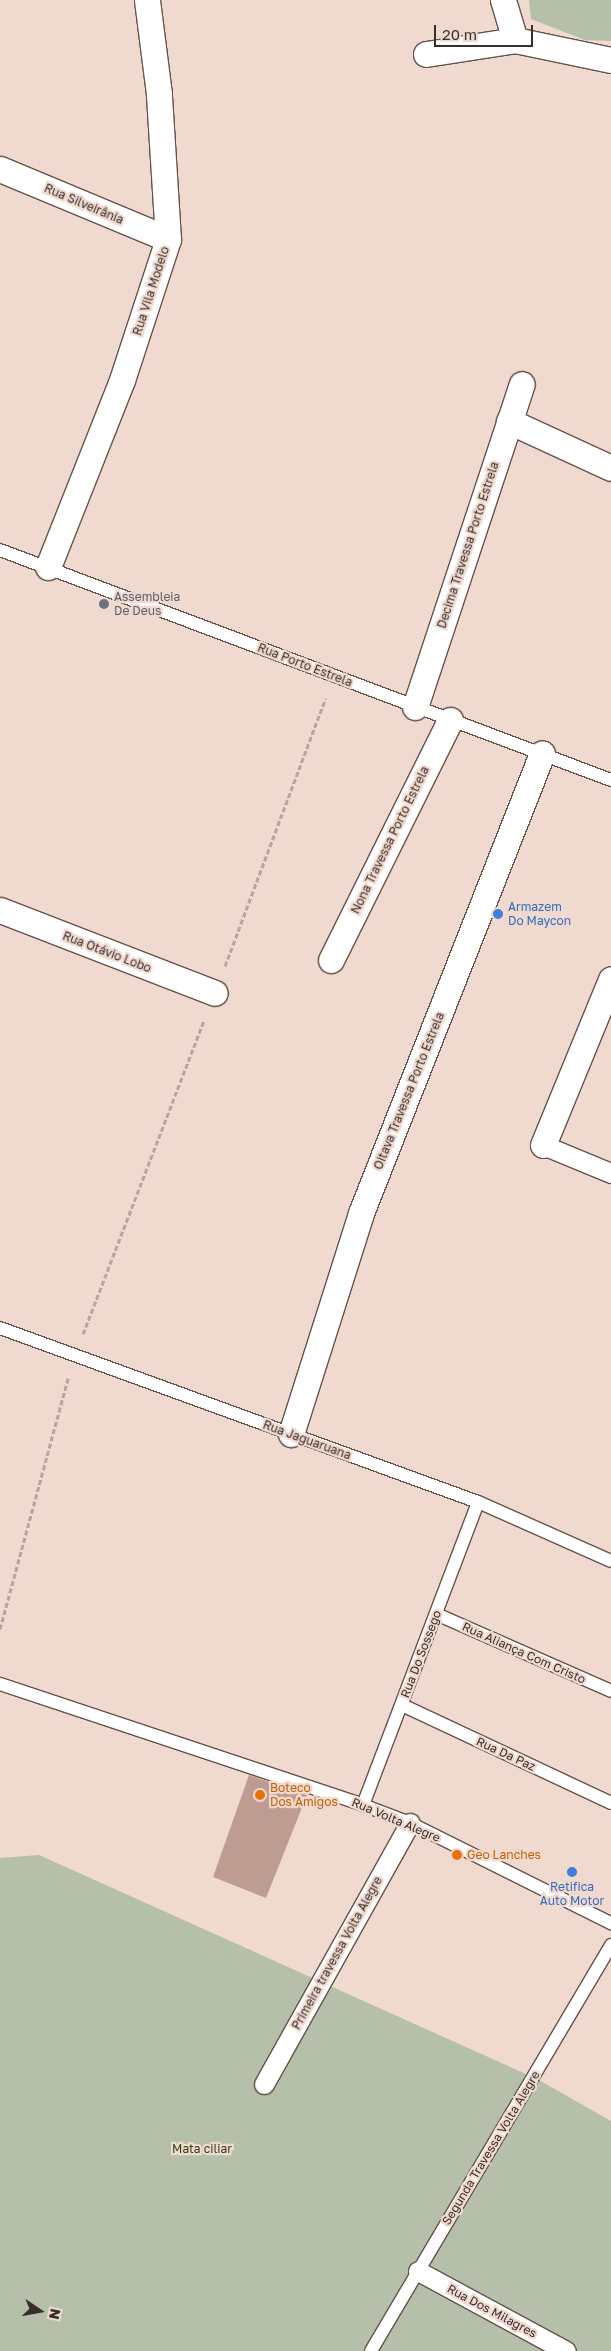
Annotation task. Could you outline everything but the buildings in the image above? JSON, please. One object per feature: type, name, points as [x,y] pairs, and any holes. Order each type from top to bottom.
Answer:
[{"type":"street","name":"Rua Vila Modelo","points":[[48,568],[122,380],[168,239],[159,94],[147,0]]},
{"type":"street","points":[[503,0],[515,40]]},
{"type":"street","points":[[426,54],[515,40],[611,60]]},
{"type":"street","name":"Rua Silveirânia","points":[[0,169],[168,239]]},
{"type":"street","name":"Decima Travessa Porto Estrela","points":[[415,707],[522,384]]},
{"type":"street","points":[[509,421],[611,468]]},
{"type":"street","name":"Nona Travessa Porto Estrela","points":[[331,960],[450,720]]},
{"type":"street","name":"Oitava Travessa Porto Estrela","points":[[291,1434],[361,1213],[542,754]]},
{"type":"street","name":"Rua Otávio Lobo","points":[[0,910],[215,993]]},
{"type":"street","points":[[611,980],[543,1145],[611,1173]]},
{"type":"street","name":"Primeira travessa Volta Alegre","points":[[264,2084],[410,1823]]},
{"type":"street","name":"Rua Dos Milagres","points":[[418,2271],[566,2351]]},
{"type":"lane","name":"Rua Porto Estrela","points":[[0,550],[611,780]]},
{"type":"lane","name":"Rua Jaguaruana","points":[[0,1328],[478,1502],[611,1561]]},
{"type":"lane","name":"Rua Do Sossego","points":[[363,1805],[478,1502]]},
{"type":"lane","name":"Rua Aliança Com Cristo","points":[[436,1614],[611,1691]]},
{"type":"lane","name":"Rua Volta Alegre","points":[[0,1684],[363,1805],[410,1823],[611,1923]]},
{"type":"lane","name":"Rua Da Paz","points":[[402,1705],[611,1804]]},
{"type":"lane","name":"Segunda Travessa Volta Alegre","points":[[371,2351],[611,1945]]},
{"type":"path","points":[[0,1629],[75,1355],[215,993],[334,676]]},
{"type":"green space","points":[[529,0],[611,0],[611,41],[585,40],[531,19]]},
{"type":"green space","name":"Mata ciliar","points":[[39,1855],[537,2079],[611,2121],[611,2351],[0,2351],[0,1858]]},
{"type":"place","name":"Assembleia De Deus","points":[[104,604]]},
{"type":"place","name":"Armazem Do Maycon","points":[[498,914]]},
{"type":"place","name":"Boteco Dos Amigos","points":[[260,1795]]},
{"type":"place","name":"Geo Lanches","points":[[457,1855]]},
{"type":"place","name":"Retifica Auto Motor","points":[[572,1872]]}]
